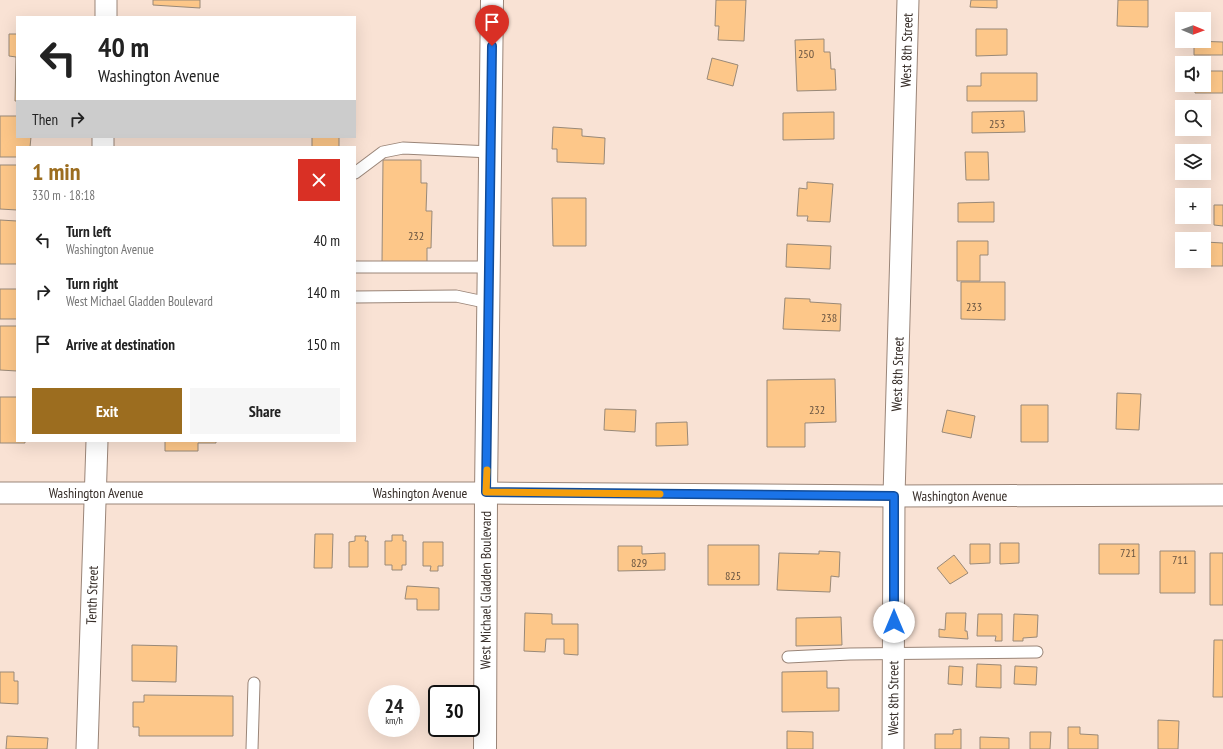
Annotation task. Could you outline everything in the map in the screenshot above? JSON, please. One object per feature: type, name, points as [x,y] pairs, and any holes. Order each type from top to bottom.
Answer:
[{"type":"main road","name":"West Michael Gladden Boulevard","points":[[485,749],[486,492],[492,0]]},
{"type":"street","points":[[106,0],[106,16]]},
{"type":"street","name":"West 8th Street","points":[[893,749],[894,496],[908,0]]},
{"type":"street","name":"Tenth Street","points":[[87,749],[97,442]]},
{"type":"street","name":"Washington Avenue","points":[[0,493],[486,492],[894,496],[1223,495]]},
{"type":"lane","points":[[356,172],[383,152],[403,148],[491,152]]},
{"type":"lane","points":[[356,267],[489,267]]},
{"type":"lane","points":[[356,297],[456,296],[489,303]]},
{"type":"lane","points":[[788,657],[850,654],[1037,652]]},
{"type":"lane","points":[[252,749],[254,683]]},
{"type":"building","points":[[153,0],[200,0],[200,8],[153,5]]},
{"type":"building","points":[[716,0],[746,0],[744,41],[718,40],[719,26],[715,26]]},
{"type":"building","points":[[971,0],[997,0],[997,8],[970,7]]},
{"type":"building","points":[[1118,0],[1148,0],[1148,27],[1117,26]]},
{"type":"building","points":[[976,29],[1007,29],[1007,55],[976,56]]},
{"type":"building","points":[[9,34],[16,34],[16,57],[9,56]]},
{"type":"building","points":[[824,39],[824,52],[830,52],[831,69],[835,69],[836,90],[797,91],[795,40]]},
{"type":"building","points":[[1211,42],[1223,42],[1223,55],[1194,55],[1194,48],[1211,48]]},
{"type":"building","points":[[16,57],[16,101],[15,101]]},
{"type":"building","points":[[712,58],[738,65],[733,86],[707,79]]},
{"type":"building","points":[[1211,71],[1223,71],[1223,93],[1195,93],[1211,92]]},
{"type":"building","points":[[981,73],[1037,73],[1037,101],[967,101],[967,86],[981,86]]},
{"type":"building","points":[[1024,111],[1025,132],[972,133],[972,112]]},
{"type":"building","points":[[834,112],[834,139],[783,140],[783,113]]},
{"type":"building","points":[[0,116],[16,116],[16,138],[31,138],[30,146],[16,146],[16,157],[0,157]]},
{"type":"building","points":[[553,127],[582,129],[582,136],[605,138],[604,164],[557,162],[557,149],[552,149]]},
{"type":"building","points":[[312,138],[339,138],[339,146],[312,146]]},
{"type":"building","points":[[965,152],[988,152],[989,180],[966,180]]},
{"type":"building","points":[[383,160],[421,160],[421,183],[427,183],[426,211],[432,211],[431,248],[427,248],[427,263],[382,263]]},
{"type":"building","points":[[0,165],[16,165],[16,210],[0,209]]},
{"type":"building","points":[[807,182],[833,184],[830,222],[807,221],[808,216],[797,216],[799,188],[807,189]]},
{"type":"building","points":[[552,198],[586,198],[586,246],[553,246]]},
{"type":"building","points":[[994,202],[994,222],[958,222],[958,203]]},
{"type":"building","points":[[1214,205],[1223,205],[1223,226],[1214,225]]},
{"type":"building","points":[[0,220],[16,221],[16,264],[0,264]]},
{"type":"building","points":[[957,241],[988,241],[988,255],[980,255],[980,281],[957,281]]},
{"type":"building","points":[[1211,242],[1223,243],[1223,266],[1211,266]]},
{"type":"building","points":[[787,244],[831,246],[830,269],[786,267]]},
{"type":"building","points":[[961,282],[1005,282],[1005,320],[961,319]]},
{"type":"building","points":[[0,289],[16,289],[16,319],[0,319]]},
{"type":"building","points":[[785,298],[810,299],[810,302],[841,304],[840,331],[783,329]]},
{"type":"building","points":[[0,326],[16,326],[16,371],[0,370]]},
{"type":"building","points":[[835,379],[836,422],[805,423],[805,447],[767,447],[767,380]]},
{"type":"building","points":[[1117,393],[1141,394],[1139,430],[1116,429]]},
{"type":"building","points":[[0,397],[16,397],[16,442],[25,443],[0,443]]},
{"type":"building","points":[[1021,405],[1048,405],[1048,442],[1021,442]]},
{"type":"building","points":[[605,409],[636,410],[635,432],[604,430]]},
{"type":"building","points":[[947,410],[975,416],[971,438],[942,432]]},
{"type":"building","points":[[687,422],[688,445],[656,446],[656,423]]},
{"type":"building","points":[[165,442],[216,442],[198,443],[198,451],[165,451]]},
{"type":"building","points":[[315,534],[333,534],[332,568],[314,568]]},
{"type":"building","points":[[392,535],[403,535],[403,541],[406,541],[406,565],[402,565],[402,570],[392,570],[392,565],[385,565],[385,541],[392,541]]},
{"type":"building","points":[[355,536],[366,536],[365,541],[368,541],[368,567],[349,567],[349,542],[355,541]]},
{"type":"building","points":[[423,542],[443,542],[443,566],[438,566],[438,571],[430,571],[431,566],[423,566]]},
{"type":"building","points":[[1000,543],[1019,543],[1019,563],[1000,564]]},
{"type":"building","points":[[970,544],[990,544],[990,563],[970,564]]},
{"type":"building","points":[[1099,544],[1139,544],[1139,574],[1099,574]]},
{"type":"building","points":[[708,545],[759,545],[759,585],[708,585]]},
{"type":"building","points":[[618,546],[642,546],[642,554],[665,553],[665,570],[618,571]]},
{"type":"building","points":[[819,551],[840,552],[839,577],[831,576],[830,592],[777,590],[779,553],[819,554]]},
{"type":"building","points":[[1160,551],[1195,551],[1195,593],[1160,593]]},
{"type":"building","points":[[1210,553],[1223,553],[1223,605],[1210,605]]},
{"type":"building","points":[[954,555],[968,573],[950,584],[937,568]]},
{"type":"building","points":[[407,586],[439,588],[439,610],[417,610],[417,599],[405,599]]},
{"type":"building","points":[[525,613],[552,614],[552,624],[578,624],[578,655],[564,654],[564,639],[546,639],[545,652],[524,651]]},
{"type":"building","points":[[946,613],[966,613],[965,631],[967,631],[968,639],[939,637],[939,629],[945,630]]},
{"type":"building","points":[[978,614],[1002,614],[1002,641],[995,641],[996,636],[977,636]]},
{"type":"building","points":[[1014,614],[1038,615],[1037,637],[1023,638],[1023,641],[1013,641]]},
{"type":"building","points":[[841,617],[842,645],[796,646],[796,618]]},
{"type":"building","points":[[1214,640],[1223,640],[1223,697],[1213,697]]},
{"type":"building","points":[[132,645],[177,646],[176,682],[132,681]]},
{"type":"building","points":[[977,664],[1001,665],[1001,688],[976,687]]},
{"type":"building","points":[[949,666],[963,667],[962,685],[948,684]]},
{"type":"building","points":[[1015,666],[1037,667],[1036,685],[1014,684]]},
{"type":"building","points":[[827,671],[827,688],[839,688],[839,711],[782,712],[782,672]]},
{"type":"building","points":[[0,672],[14,672],[14,681],[18,681],[18,704],[0,703]]},
{"type":"building","points":[[144,695],[233,696],[233,736],[139,736],[139,727],[133,727],[133,702],[144,702]]},
{"type":"building","points":[[1158,720],[1179,721],[1178,749],[1158,749]]},
{"type":"building","points":[[1068,727],[1080,727],[1080,734],[1098,735],[1098,749],[1068,749]]},
{"type":"building","points":[[961,729],[961,749],[935,749],[935,734],[953,734],[953,730]]},
{"type":"building","points":[[787,731],[813,732],[813,749],[787,749]]},
{"type":"building","points":[[1030,732],[1051,732],[1050,749],[1030,749]]},
{"type":"building","points":[[7,736],[48,738],[47,749],[6,749]]},
{"type":"building","points":[[980,737],[1009,738],[1009,749],[980,749]]},
{"type":"slow traffic","points":[[487,470],[486,492],[660,494]]},
{"type":"route","points":[[492,46],[486,492],[894,496],[894,622]]}]
